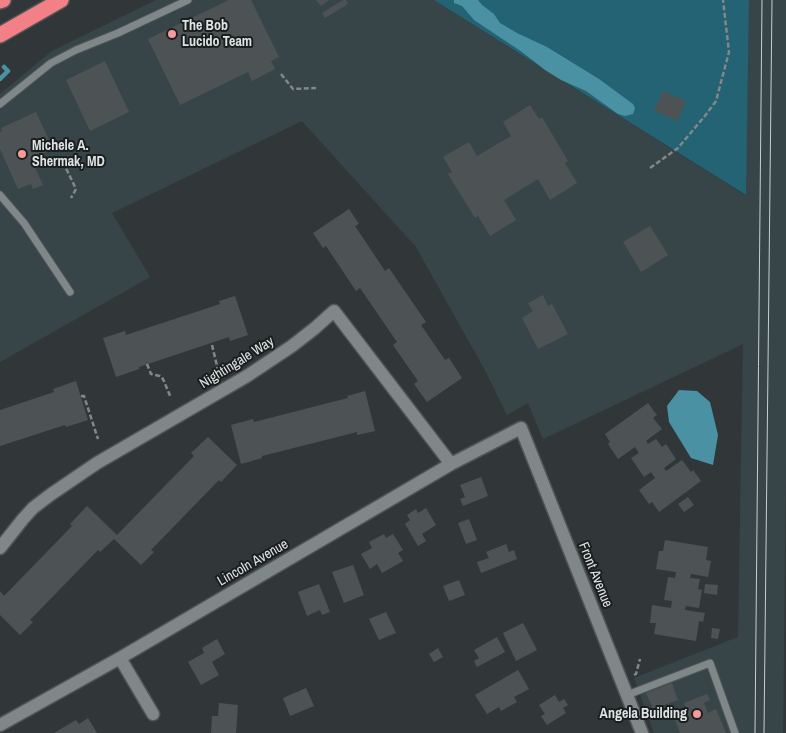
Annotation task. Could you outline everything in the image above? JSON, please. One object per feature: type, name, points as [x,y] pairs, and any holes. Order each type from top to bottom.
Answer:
[{"type":"highway","points":[[0,35],[61,0]]},
{"type":"street","name":"Nightingale Way","points":[[0,548],[33,508],[50,495],[97,463],[254,372],[315,328],[334,311],[452,464]]},
{"type":"street","name":"Lincoln Avenue","points":[[0,725],[120,658],[452,464],[521,428]]},
{"type":"street","name":"Front Avenue","points":[[521,428],[642,733]]},
{"type":"street","points":[[120,658],[153,714]]},
{"type":"lane","points":[[0,104],[51,63],[188,0]]},
{"type":"lane","points":[[0,195],[24,223],[70,292]]},
{"type":"lane","points":[[627,695],[710,663],[735,733]]},
{"type":"path","points":[[650,168],[678,148],[716,101],[729,52],[723,0]]},
{"type":"path","points":[[281,74],[293,89],[316,88]]},
{"type":"path","points":[[64,162],[76,189],[71,198]]},
{"type":"path","points":[[212,345],[218,370]]},
{"type":"path","points":[[147,364],[151,374],[160,376],[163,379],[171,398]]},
{"type":"path","points":[[81,396],[84,396],[98,439]]},
{"type":"shaded area","points":[[156,0],[434,0],[745,195],[749,0],[786,0],[786,459],[783,733],[654,733],[634,678],[738,637],[743,344],[543,439],[528,403],[507,415],[486,372],[416,247],[302,121],[112,213],[150,277],[0,362],[0,94],[52,51]]},
{"type":"shaded area","points":[[434,0],[749,0],[746,195]]},
{"type":"shaded area","points":[[454,0],[478,0],[494,14],[500,23],[547,47],[599,79],[633,104],[635,108],[633,114],[625,116],[618,114],[586,91],[561,80],[545,70],[474,20],[462,6],[454,3]]},
{"type":"shaded area","points":[[679,390],[697,391],[710,402],[718,435],[713,465],[691,458],[669,422],[667,406]]},
{"type":"building","points":[[229,0],[251,0],[279,57],[271,61],[275,69],[252,81],[248,72],[180,105],[148,39]]},
{"type":"building","points":[[316,0],[329,0],[321,6]]},
{"type":"building","points":[[346,0],[348,4],[325,18],[322,13]]},
{"type":"building","points":[[105,61],[129,112],[90,131],[66,80]]},
{"type":"building","points":[[663,91],[686,101],[677,121],[654,111]]},
{"type":"building","points":[[530,105],[539,119],[542,117],[568,161],[565,163],[577,183],[550,200],[538,179],[504,200],[516,220],[490,236],[478,216],[475,218],[448,174],[452,172],[443,157],[469,142],[477,156],[511,136],[503,122]]},
{"type":"building","name":"Michele A. Shermak, MD","points":[[36,112],[53,149],[31,159],[43,185],[33,189],[31,184],[18,189],[0,149],[0,132],[1,128]]},
{"type":"building","points":[[349,209],[359,224],[355,226],[385,271],[389,268],[426,322],[421,325],[445,360],[449,358],[462,378],[427,402],[414,384],[418,381],[393,345],[397,342],[360,288],[356,291],[326,246],[323,248],[313,233]]},
{"type":"building","points":[[650,226],[668,255],[641,272],[623,242]]},
{"type":"building","points":[[543,295],[548,306],[552,304],[568,334],[538,349],[522,318],[533,311],[528,303]]},
{"type":"building","points":[[235,296],[248,335],[230,341],[229,337],[139,367],[139,369],[116,377],[103,338],[125,331],[126,335],[220,304],[219,301]]},
{"type":"building","points":[[76,381],[88,420],[66,427],[65,425],[0,446],[0,410],[54,392],[53,389]]},
{"type":"building","points":[[365,391],[375,431],[357,435],[357,432],[262,456],[262,458],[241,464],[231,425],[253,419],[254,422],[348,398],[347,396]]},
{"type":"building","points":[[648,403],[657,415],[653,418],[662,429],[646,441],[648,444],[656,439],[662,447],[666,444],[676,459],[664,468],[666,471],[682,460],[701,481],[659,512],[652,502],[649,504],[639,490],[655,478],[651,472],[644,477],[631,458],[639,453],[635,447],[618,459],[608,444],[610,442],[605,434]]},
{"type":"building","points":[[208,437],[237,465],[221,482],[219,480],[151,550],[154,552],[141,565],[114,539],[100,552],[98,550],[30,620],[33,622],[20,635],[0,615],[0,591],[4,596],[72,526],[70,524],[87,506],[117,535],[194,456],[191,453]]},
{"type":"building","points":[[481,477],[488,496],[463,506],[460,499],[465,497],[460,485]]},
{"type":"building","points":[[688,497],[694,505],[684,512],[678,504]]},
{"type":"building","points":[[426,508],[436,525],[422,534],[426,541],[418,546],[405,524],[410,520],[407,515],[416,509],[418,513]]},
{"type":"building","points":[[469,519],[477,540],[466,544],[458,523]]},
{"type":"building","points":[[384,534],[386,538],[393,534],[403,550],[398,553],[403,561],[382,573],[377,564],[370,569],[361,554],[372,548],[369,542]]},
{"type":"building","points":[[665,540],[708,547],[706,560],[711,561],[708,577],[691,574],[690,578],[700,579],[698,589],[702,590],[699,608],[686,606],[685,610],[705,613],[703,622],[699,621],[696,641],[654,634],[656,623],[650,623],[652,605],[671,608],[672,601],[664,600],[668,577],[675,578],[676,572],[656,569],[659,551],[663,551]]},
{"type":"building","points":[[506,544],[509,552],[514,550],[517,559],[481,573],[477,562],[489,558],[486,552]]},
{"type":"building","points":[[353,565],[364,595],[344,603],[332,572]]},
{"type":"building","points":[[459,580],[465,595],[449,601],[443,586]]},
{"type":"building","points":[[319,584],[330,612],[322,615],[320,610],[307,616],[298,592]]},
{"type":"building","points":[[705,584],[718,585],[717,595],[704,593]]},
{"type":"building","points":[[386,612],[396,633],[379,640],[369,619]]},
{"type":"building","points":[[523,623],[537,650],[516,661],[503,633]]},
{"type":"building","points":[[712,628],[720,629],[718,639],[711,638]]},
{"type":"building","points":[[497,637],[505,652],[477,667],[474,661],[479,658],[474,650]]},
{"type":"building","points":[[217,639],[225,654],[212,662],[219,675],[201,685],[188,662],[204,653],[202,648]]},
{"type":"building","points":[[438,648],[443,657],[434,662],[429,654]]},
{"type":"building","points":[[518,670],[529,689],[514,697],[517,702],[501,711],[499,707],[487,714],[475,695]]},
{"type":"building","points":[[672,683],[678,700],[653,709],[646,693]]},
{"type":"building","points":[[306,688],[314,706],[290,716],[283,698]]},
{"type":"building","name":"Angela Building","points":[[707,694],[710,700],[704,703],[708,713],[716,709],[726,733],[680,733],[673,714],[686,709],[684,703]]},
{"type":"building","points":[[555,695],[559,702],[564,699],[568,705],[563,708],[566,713],[547,725],[541,716],[545,714],[539,705]]},
{"type":"building","points":[[219,703],[238,705],[236,733],[211,733],[212,716],[218,716]]},
{"type":"building","points":[[88,718],[97,733],[54,733],[76,720],[79,724]]},
{"type":"waterway","points":[[0,79],[8,71],[4,67]]},
{"type":"tram line","points":[[755,733],[762,0]]},
{"type":"tram line","points":[[764,733],[772,0]]},
{"type":"place","name":"The Bob Lucido Team","points":[[172,34]]},
{"type":"place","name":"Michele A. Shermak, MD","points":[[22,154]]},
{"type":"place","name":"Angela Building","points":[[697,714]]}]
